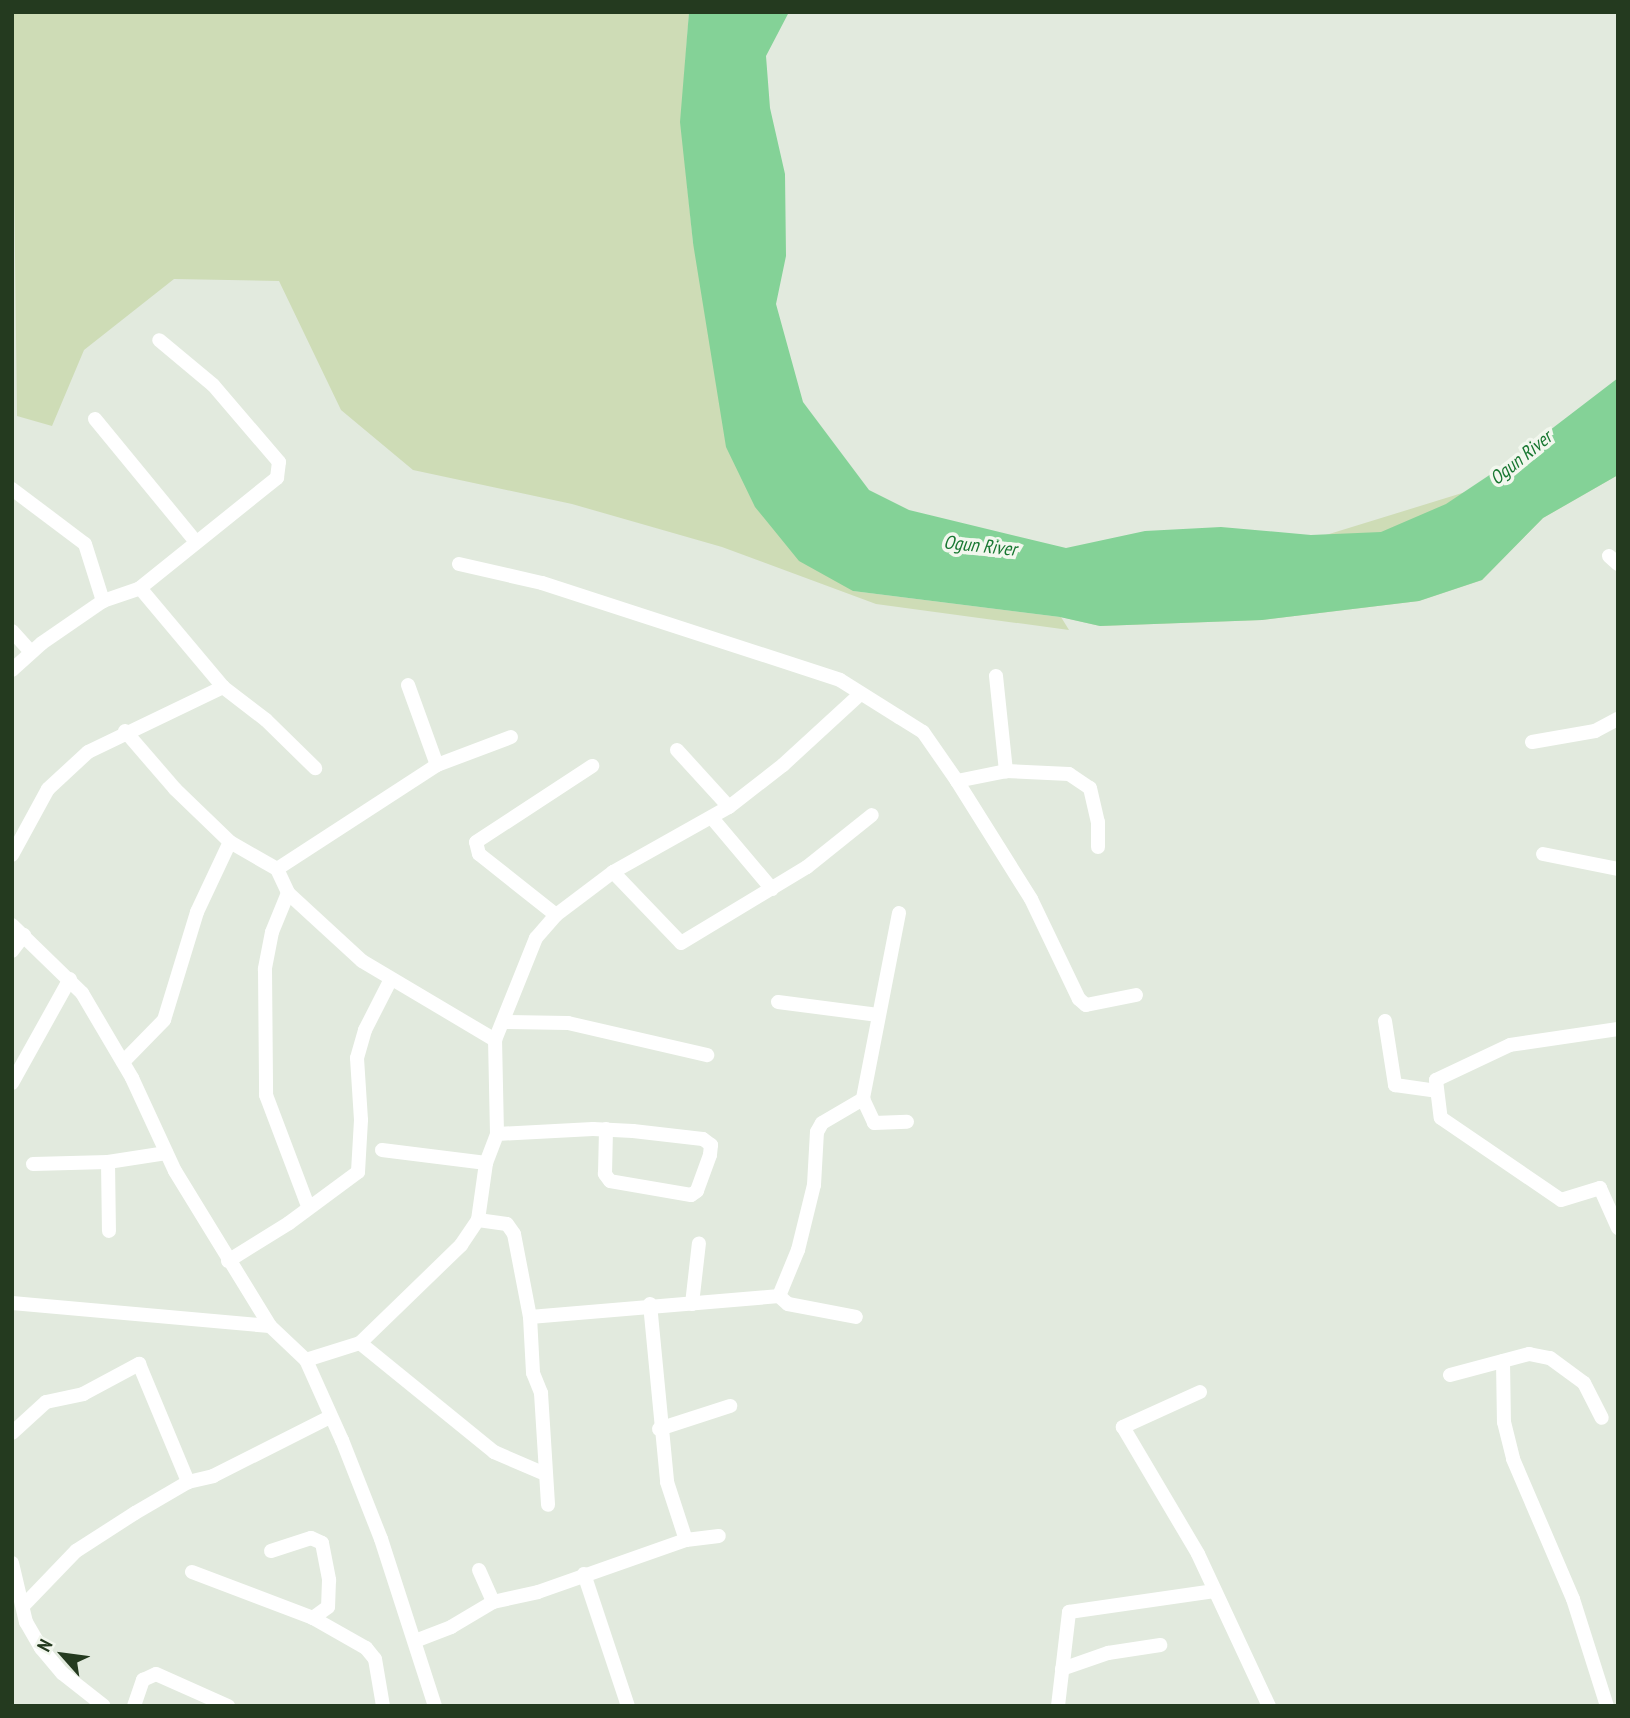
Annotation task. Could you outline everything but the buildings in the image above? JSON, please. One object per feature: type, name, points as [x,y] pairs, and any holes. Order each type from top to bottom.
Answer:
[{"type":"street","points":[[12,670],[31,652],[103,600],[140,588],[277,478],[280,469],[214,385],[159,340]]},
{"type":"street","points":[[95,419],[196,541]]},
{"type":"street","points":[[12,489],[85,544],[103,600]]},
{"type":"street","points":[[459,564],[542,583],[840,680],[859,695],[923,732],[957,781],[1031,900],[1079,999],[1086,1005],[1136,995]]},
{"type":"street","points":[[140,588],[223,687],[266,720],[315,768]]},
{"type":"street","points":[[12,631],[31,652]]},
{"type":"street","points":[[996,676],[1006,771]]},
{"type":"street","points":[[408,685],[437,765]]},
{"type":"street","points":[[12,855],[55,780],[88,752],[125,731],[223,687]]},
{"type":"street","points":[[306,1360],[360,1343],[461,1245],[478,1220],[486,1163],[497,1133],[495,1040],[531,946],[556,915],[613,872],[729,807],[783,765],[859,695]]},
{"type":"street","points":[[1532,743],[1595,731],[1618,719]]},
{"type":"street","points":[[125,731],[175,789],[230,842],[277,869],[289,893],[362,961],[390,981],[440,1004],[495,1040]]},
{"type":"street","points":[[277,869],[437,765],[511,737]]},
{"type":"street","points":[[677,750],[729,807]]},
{"type":"street","points":[[556,915],[479,854],[476,842],[592,766]]},
{"type":"street","points":[[957,781],[1006,771],[1069,774],[1079,779],[1092,795],[1098,822],[1098,847]]},
{"type":"street","points":[[613,872],[681,943],[772,889],[872,815]]},
{"type":"street","points":[[712,818],[772,889]]},
{"type":"street","points":[[123,1062],[164,1020],[197,912],[230,842]]},
{"type":"street","points":[[1543,854],[1618,869]]},
{"type":"street","points":[[289,893],[272,932],[265,969],[266,1095],[307,1206]]},
{"type":"street","points":[[899,913],[863,1099],[874,1123],[907,1122]]},
{"type":"street","points":[[12,951],[18,930],[70,979],[123,1062],[166,1153],[228,1261],[270,1325],[306,1360],[381,1539],[435,1706]]},
{"type":"street","points":[[12,1083],[70,979]]},
{"type":"street","points":[[228,1261],[289,1223],[307,1206],[358,1172],[361,1120],[357,1058],[365,1030],[390,981]]},
{"type":"street","points":[[778,1002],[878,1015]]},
{"type":"street","points":[[1385,1021],[1395,1085],[1437,1091]]},
{"type":"street","points":[[503,1022],[568,1023],[707,1055]]},
{"type":"street","points":[[1618,1030],[1510,1045],[1436,1080],[1441,1118],[1561,1199],[1600,1188],[1618,1228]]},
{"type":"street","points":[[779,1296],[798,1250],[814,1185],[817,1132],[822,1123],[863,1099]]},
{"type":"street","points":[[497,1133],[606,1129],[707,1141],[710,1154],[696,1191],[691,1195],[610,1181],[605,1174],[606,1129]]},
{"type":"street","points":[[382,1150],[486,1163]]},
{"type":"street","points":[[33,1164],[108,1162],[166,1153]]},
{"type":"street","points":[[108,1162],[110,1231]]},
{"type":"street","points":[[478,1220],[507,1224],[514,1234],[530,1317],[533,1373],[541,1392],[548,1505]]},
{"type":"street","points":[[692,1304],[699,1243]]},
{"type":"street","points":[[530,1317],[650,1304],[692,1304],[779,1296],[788,1304],[856,1317]]},
{"type":"street","points":[[12,1303],[270,1325]]},
{"type":"street","points":[[650,1304],[659,1429],[667,1482],[686,1540]]},
{"type":"street","points":[[360,1343],[484,1445],[545,1474]]},
{"type":"street","points":[[1450,1376],[1530,1354],[1561,1362],[1584,1383],[1602,1418]]},
{"type":"street","points":[[1503,1360],[1504,1422],[1513,1459],[1573,1599],[1607,1706]]},
{"type":"street","points":[[12,1433],[46,1402],[83,1394],[139,1364],[188,1482]]},
{"type":"street","points":[[1200,1392],[1123,1427],[1198,1554],[1269,1706]]},
{"type":"street","points":[[659,1429],[730,1406]]},
{"type":"street","points":[[25,1604],[76,1550],[188,1482],[212,1476],[330,1417]]},
{"type":"street","points":[[415,1640],[451,1627],[493,1602],[686,1540],[719,1536]]},
{"type":"street","points":[[271,1551],[311,1538],[321,1543],[328,1606],[313,1618]]},
{"type":"street","points":[[12,1563],[25,1604],[26,1622],[41,1648],[62,1673],[104,1706]]},
{"type":"street","points":[[480,1570],[493,1602]]},
{"type":"street","points":[[192,1572],[313,1618],[372,1653],[383,1706]]},
{"type":"street","points":[[584,1574],[628,1706]]},
{"type":"street","points":[[1058,1706],[1069,1612],[1214,1591]]},
{"type":"street","points":[[1062,1669],[1108,1653],[1160,1645]]},
{"type":"street","points":[[134,1706],[143,1681],[156,1674],[228,1706]]},
{"type":"shaded area","points":[[12,12],[689,12],[681,122],[693,243],[853,591],[1060,617],[1618,445],[1618,475],[1543,518],[1482,580],[1419,601],[1262,620],[1100,626],[1061,617],[1069,630],[876,604],[722,547],[572,504],[413,470],[341,410],[279,281],[174,279],[84,350],[52,426],[17,416]]},
{"type":"water","name":"Ogun River","points":[[689,12],[789,12],[766,56],[770,108],[785,174],[786,256],[776,304],[803,402],[869,490],[909,510],[1066,548],[1145,531],[1221,527],[1311,535],[1381,532],[1446,504],[1503,466],[1618,378],[1618,475],[1543,518],[1482,580],[1419,601],[1262,620],[1100,626],[1060,617],[853,591],[799,561],[755,507],[726,447],[693,243],[680,122]]}]
